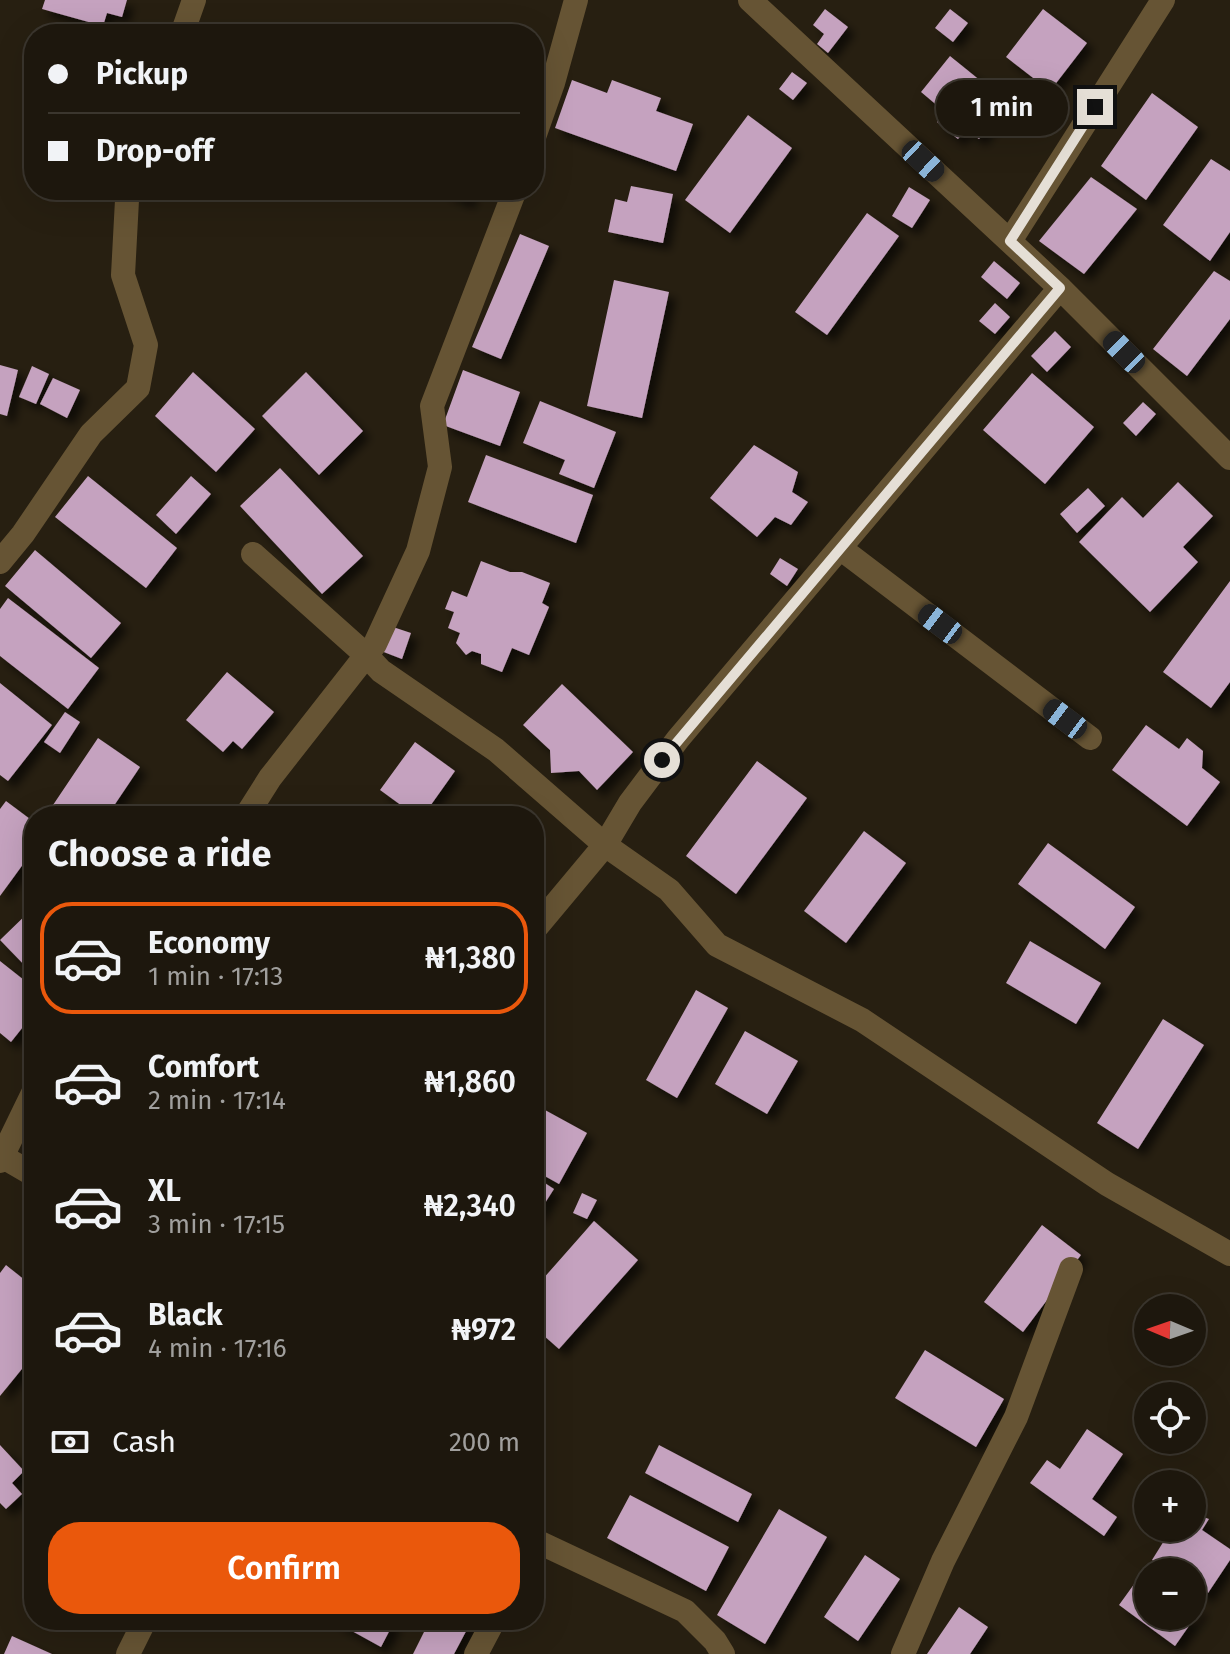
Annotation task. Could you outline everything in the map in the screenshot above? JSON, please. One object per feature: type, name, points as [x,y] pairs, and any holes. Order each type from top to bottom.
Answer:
[{"type":"street","points":[[186,24],[194,0]]},
{"type":"street","points":[[544,109],[576,0]]},
{"type":"street","points":[[750,0],[1060,288],[1230,458]]},
{"type":"street","points":[[1010,241],[1163,0]]},
{"type":"street","points":[[0,562],[23,534],[91,434],[138,388],[146,345],[123,275],[127,200]]},
{"type":"street","points":[[252,806],[270,778],[375,644],[418,551],[440,467],[432,406],[511,200]]},
{"type":"street","points":[[544,918],[605,845],[630,803],[678,739],[1060,288]]},
{"type":"street","points":[[840,548],[1090,738]]},
{"type":"street","points":[[253,554],[381,671],[496,750],[605,845],[669,890],[717,945],[862,1020],[1107,1184],[1230,1254]]},
{"type":"street","points":[[24,1111],[1,1158],[24,1170]]},
{"type":"street","points":[[903,1654],[943,1561],[1016,1417],[1071,1269]]},
{"type":"street","points":[[544,1546],[685,1611],[723,1654]]},
{"type":"street","points":[[128,1654],[140,1630]]},
{"type":"street","points":[[476,1654],[489,1630]]},
{"type":"building","points":[[45,0],[127,0],[122,17],[107,13],[104,24],[42,9]]},
{"type":"building","points":[[825,9],[848,27],[828,53],[817,44],[824,34],[813,25]]},
{"type":"building","points":[[950,9],[968,23],[953,42],[935,28]]},
{"type":"building","points":[[1043,9],[1087,43],[1050,91],[1006,57]]},
{"type":"building","points":[[950,56],[1008,103],[979,139],[966,129],[958,139],[937,122],[945,112],[921,92]]},
{"type":"building","points":[[792,72],[807,83],[793,100],[779,89]]},
{"type":"building","points":[[572,80],[607,93],[612,80],[661,98],[656,111],[693,124],[676,171],[555,128]]},
{"type":"building","points":[[1152,93],[1198,127],[1146,200],[1101,166]]},
{"type":"building","points":[[748,115],[792,148],[730,233],[685,200]]},
{"type":"building","points":[[1211,159],[1230,171],[1230,232],[1210,261],[1163,225]]},
{"type":"building","points":[[1091,177],[1137,209],[1084,274],[1039,241]]},
{"type":"building","points":[[631,186],[673,194],[663,243],[608,232],[615,199],[627,202]]},
{"type":"building","points":[[909,187],[930,200],[912,228],[892,216]]},
{"type":"building","points":[[867,213],[899,236],[827,335],[795,312]]},
{"type":"building","points":[[520,234],[549,246],[501,359],[472,347]]},
{"type":"building","points":[[994,261],[1020,283],[1007,299],[981,277]]},
{"type":"building","points":[[1214,271],[1230,281],[1230,319],[1187,376],[1153,349]]},
{"type":"building","points":[[614,280],[669,292],[642,418],[587,406]]},
{"type":"building","points":[[995,303],[1010,317],[995,334],[979,321]]},
{"type":"building","points":[[1055,331],[1071,347],[1047,372],[1031,356]]},
{"type":"building","points":[[0,365],[18,370],[7,416],[0,414]]},
{"type":"building","points":[[32,366],[49,374],[36,404],[19,397]]},
{"type":"building","points":[[463,370],[520,392],[500,446],[443,425]]},
{"type":"building","points":[[193,372],[255,429],[216,472],[155,416]]},
{"type":"building","points":[[306,372],[363,431],[319,475],[262,416]]},
{"type":"building","points":[[1032,373],[1094,427],[1045,484],[983,430]]},
{"type":"building","points":[[53,378],[80,390],[67,418],[40,404]]},
{"type":"building","points":[[540,401],[616,432],[594,488],[559,474],[565,460],[523,443]]},
{"type":"building","points":[[1143,402],[1156,414],[1136,436],[1123,423]]},
{"type":"building","points":[[754,445],[798,472],[792,492],[808,502],[791,525],[775,517],[757,537],[710,498]]},
{"type":"building","points":[[486,455],[593,495],[576,543],[468,502]]},
{"type":"building","points":[[280,468],[363,556],[322,594],[240,506]]},
{"type":"building","points":[[88,476],[177,548],[146,588],[55,517]]},
{"type":"building","points":[[191,476],[211,494],[176,534],[156,515]]},
{"type":"building","points":[[1178,482],[1213,516],[1183,547],[1198,562],[1150,612],[1079,542],[1122,497],[1143,518]]},
{"type":"building","points":[[1088,488],[1105,506],[1077,533],[1060,514]]},
{"type":"building","points":[[35,550],[121,623],[91,658],[5,586]]},
{"type":"building","points":[[780,558],[798,569],[787,586],[770,574]]},
{"type":"building","points":[[481,561],[550,583],[542,603],[549,607],[529,655],[512,648],[502,672],[481,664],[481,654],[472,651],[466,655],[456,643],[460,633],[448,628],[454,612],[445,609],[452,591],[467,597]]},
{"type":"building","points":[[1230,581],[1230,682],[1211,708],[1163,672]]},
{"type":"building","points":[[8,598],[99,668],[68,709],[0,656],[0,609]]},
{"type":"building","points":[[390,626],[411,633],[402,659],[381,651]]},
{"type":"building","points":[[227,672],[274,712],[242,749],[233,741],[223,752],[186,720]]},
{"type":"building","points":[[0,683],[52,725],[8,781],[0,775]]},
{"type":"building","points":[[562,684],[633,752],[597,790],[579,771],[551,773],[550,750],[523,725]]},
{"type":"building","points":[[65,712],[80,722],[60,753],[44,742]]},
{"type":"building","points":[[1146,725],[1179,749],[1187,738],[1203,751],[1202,768],[1220,782],[1187,826],[1112,770]]},
{"type":"building","points":[[98,738],[140,767],[114,806],[52,806]]},
{"type":"building","points":[[415,742],[455,771],[430,806],[402,806],[380,790]]},
{"type":"building","points":[[757,761],[807,798],[736,894],[686,856]]},
{"type":"building","points":[[6,801],[24,814],[24,863],[0,896],[0,809]]},
{"type":"building","points":[[864,831],[906,863],[846,943],[804,911]]},
{"type":"building","points":[[1048,843],[1135,907],[1105,949],[1018,884]]},
{"type":"building","points":[[24,917],[24,965],[0,940]]},
{"type":"building","points":[[1030,941],[1101,983],[1076,1024],[1006,983]]},
{"type":"building","points":[[0,961],[24,980],[24,1026],[11,1042],[0,1033]]},
{"type":"building","points":[[696,990],[728,1008],[677,1098],[646,1080]]},
{"type":"building","points":[[1163,1019],[1204,1045],[1138,1149],[1097,1123]]},
{"type":"building","points":[[745,1031],[798,1061],[767,1114],[715,1084]]},
{"type":"building","points":[[544,1109],[587,1133],[559,1184],[544,1176]]},
{"type":"building","points":[[544,1182],[554,1189],[544,1204]]},
{"type":"building","points":[[582,1193],[597,1200],[587,1219],[573,1213]]},
{"type":"building","points":[[594,1221],[638,1260],[559,1349],[544,1336],[544,1278]]},
{"type":"building","points":[[1042,1225],[1081,1255],[1023,1332],[984,1302]]},
{"type":"building","points":[[6,1265],[24,1279],[24,1366],[0,1396],[0,1273]]},
{"type":"building","points":[[925,1350],[1004,1399],[976,1447],[895,1398]]},
{"type":"building","points":[[1087,1429],[1123,1454],[1092,1499],[1117,1517],[1104,1536],[1030,1483],[1047,1460],[1060,1469]]},
{"type":"building","points":[[0,1445],[24,1471],[12,1483],[22,1494],[6,1509],[0,1503]]},
{"type":"building","points":[[659,1445],[752,1494],[738,1522],[645,1473]]},
{"type":"building","points":[[630,1495],[729,1547],[706,1591],[607,1538]]},
{"type":"building","points":[[779,1509],[827,1537],[765,1644],[717,1615]]},
{"type":"building","points":[[1206,1533],[1230,1549],[1230,1560],[1206,1596],[1206,1558],[1153,1558],[1163,1542],[1206,1542]]},
{"type":"building","points":[[865,1555],[900,1579],[858,1641],[824,1617]]},
{"type":"building","points":[[1134,1584],[1134,1616],[1119,1605]]},
{"type":"building","points":[[959,1607],[988,1627],[970,1654],[927,1654]]},
{"type":"building","points":[[350,1630],[390,1630],[381,1647]]},
{"type":"building","points":[[425,1630],[467,1630],[454,1654],[413,1654]]},
{"type":"building","points":[[1153,1630],[1186,1630],[1175,1646]]},
{"type":"building","points":[[12,1636],[52,1654],[4,1654]]},
{"type":"route","points":[[662,760],[1060,288],[1010,241],[1095,107]]}]
